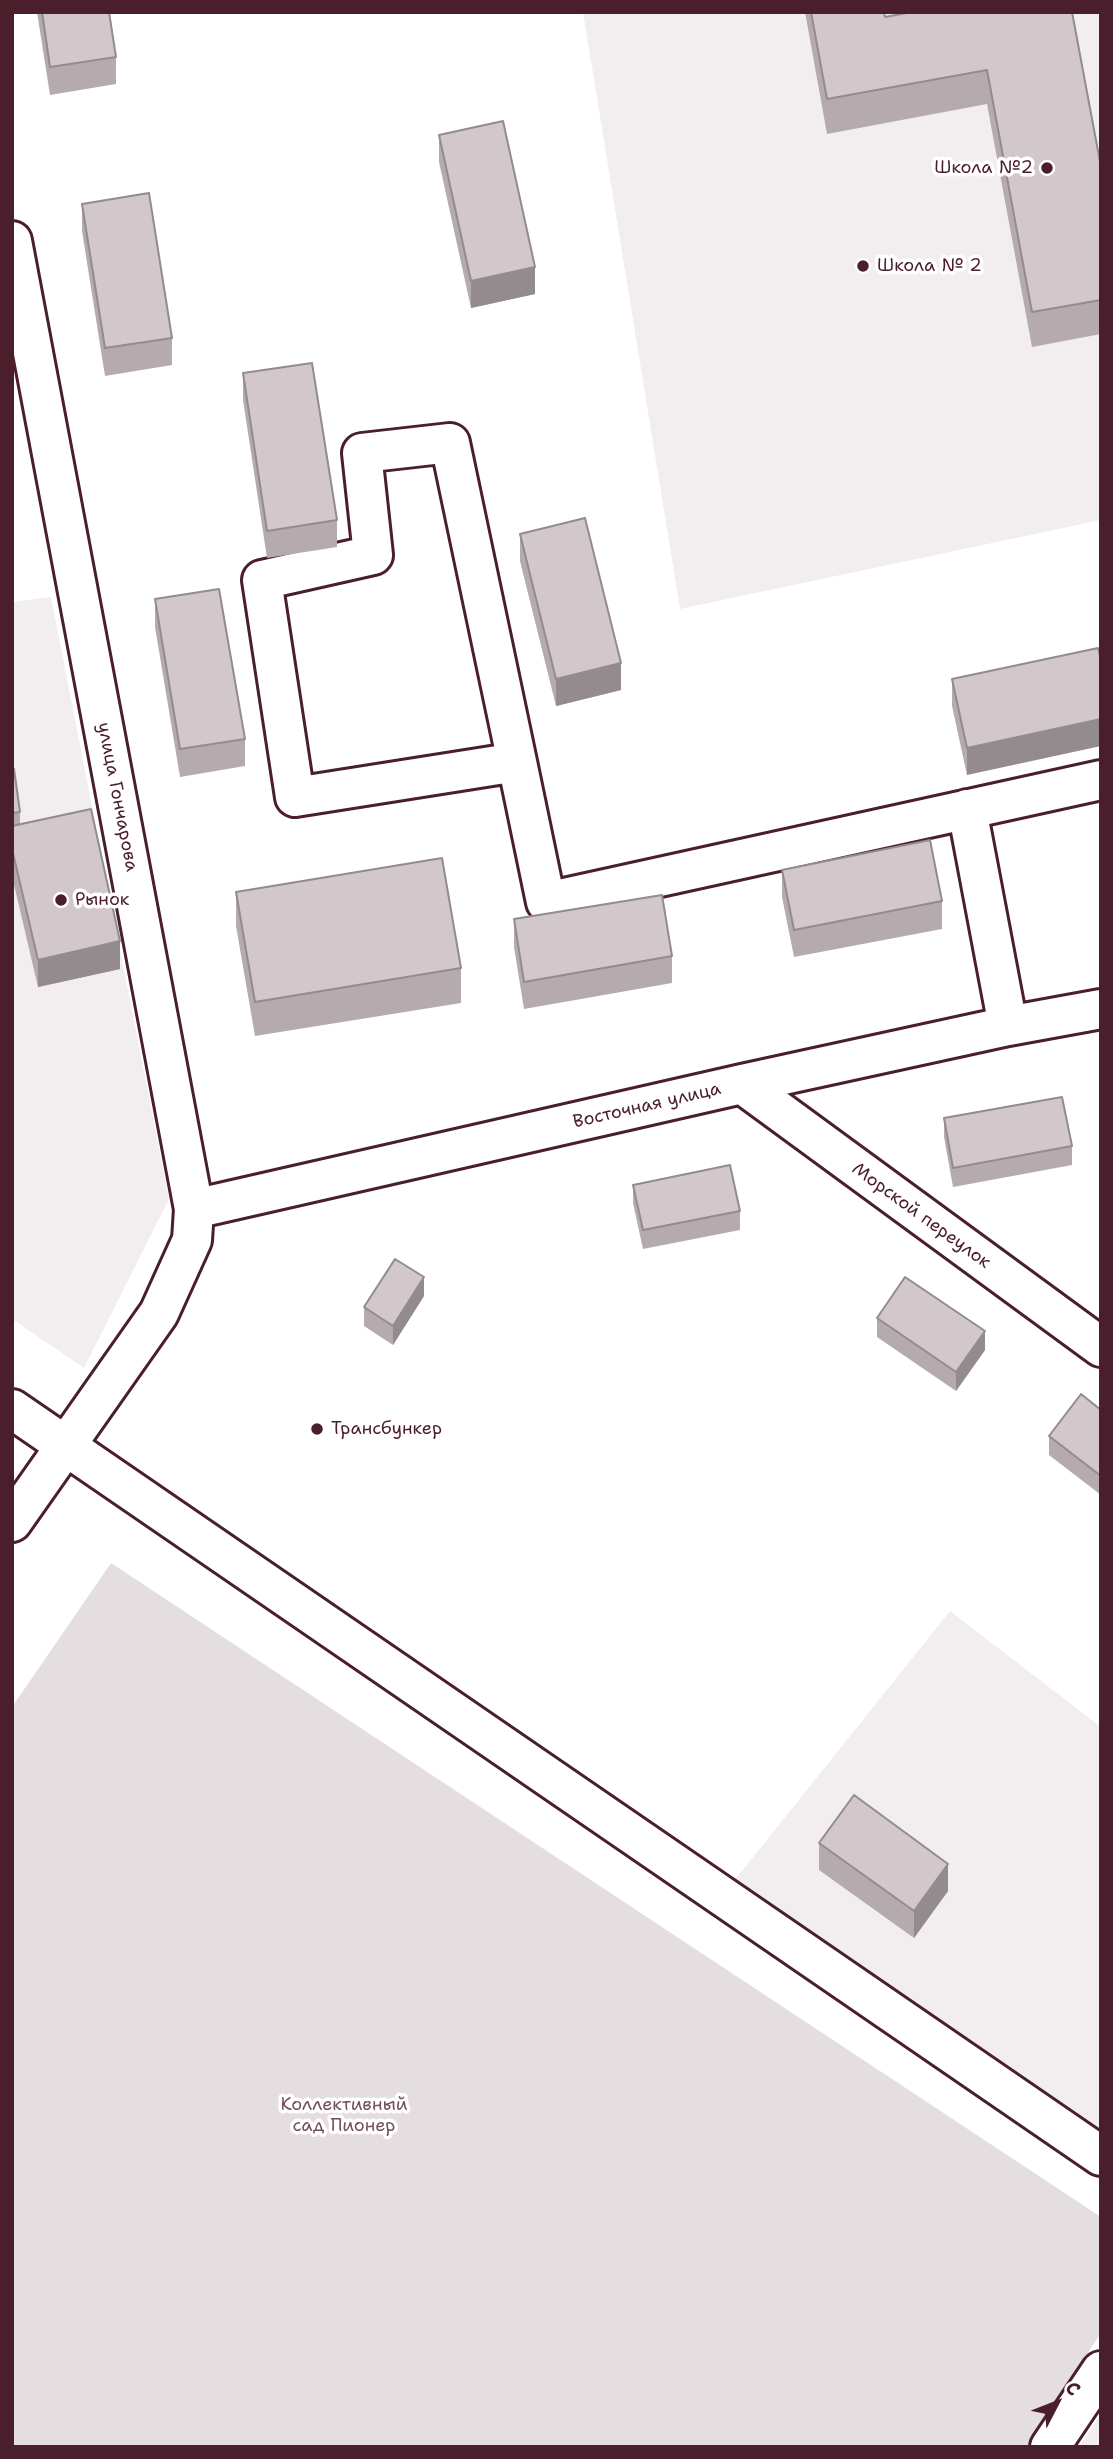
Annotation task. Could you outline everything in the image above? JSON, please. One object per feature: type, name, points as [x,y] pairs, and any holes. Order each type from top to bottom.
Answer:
[{"type":"street","name":"улица Гончарова","points":[[12,241],[194,1209],[191,1240],[159,1312],[12,1522]]},
{"type":"street","points":[[517,762],[295,797],[262,580],[373,555],[362,453],[450,443],[517,762],[546,902],[1101,780]]},
{"type":"street","points":[[967,809],[1008,1026]]},
{"type":"street","name":"Восточная улица","points":[[194,1209],[742,1084],[1008,1026],[1101,1009]]},
{"type":"street","name":"Морской переулок","points":[[742,1084],[1101,1347]]},
{"type":"street","points":[[12,1409],[1101,2156]]},
{"type":"street","points":[[1050,2447],[1101,2371]]},
{"type":"shaded area","name":"Школа № 2","points":[[583,12],[1101,12],[1101,520],[680,609]]},
{"type":"shaded area","name":"Рынок","points":[[51,597],[169,1199],[84,1368],[12,1319],[12,602]]},
{"type":"shaded area","points":[[950,1611],[1101,1727],[1101,2141],[726,1891]]},
{"type":"shaded area","points":[[1101,2414],[1101,2447],[1079,2447]]},
{"type":"green space","name":"Коллективный сад Пионер","points":[[111,1563],[1101,2217],[1101,2333],[1026,2447],[12,2447],[12,1707]]},
{"type":"building","points":[[42,12],[109,12],[116,57],[50,67]]},
{"type":"building","name":"Школа №2","points":[[811,12],[884,12],[885,17],[912,12],[1072,12],[1101,167],[1101,300],[1032,312],[987,70],[827,99]]},
{"type":"building","points":[[503,121],[535,267],[471,281],[439,135]]},
{"type":"building","points":[[149,193],[172,338],[105,348],[82,204]]},
{"type":"building","points":[[312,363],[337,520],[267,531],[243,373]]},
{"type":"building","points":[[585,518],[621,663],[556,679],[520,534]]},
{"type":"building","points":[[219,589],[245,739],[180,749],[155,599]]},
{"type":"building","points":[[1098,648],[1101,660],[1101,719],[967,748],[952,679]]},
{"type":"building","points":[[14,769],[20,812],[12,813],[12,770]]},
{"type":"building","points":[[91,809],[120,941],[38,960],[12,849],[12,826]]},
{"type":"building","points":[[930,840],[942,901],[794,930],[782,870]]},
{"type":"building","points":[[442,858],[461,968],[255,1002],[236,892]]},
{"type":"building","points":[[662,895],[672,956],[524,982],[514,919]]},
{"type":"building","points":[[1062,1097],[1072,1146],[953,1168],[944,1118]]},
{"type":"building","points":[[730,1165],[740,1211],[643,1230],[633,1185]]},
{"type":"building","points":[[395,1259],[424,1277],[393,1326],[364,1307]]},
{"type":"building","points":[[905,1277],[985,1331],[956,1372],[877,1318]]},
{"type":"building","points":[[1081,1394],[1101,1410],[1101,1476],[1049,1436]]},
{"type":"building","points":[[854,1795],[948,1864],[914,1911],[819,1843]]},
{"type":"place","name":"Школа №2","points":[[1047,168]]},
{"type":"place","name":"Школа № 2","points":[[863,266]]},
{"type":"place","name":"Рынок","points":[[61,900]]},
{"type":"place","name":"Трансбункер","points":[[317,1429]]}]
